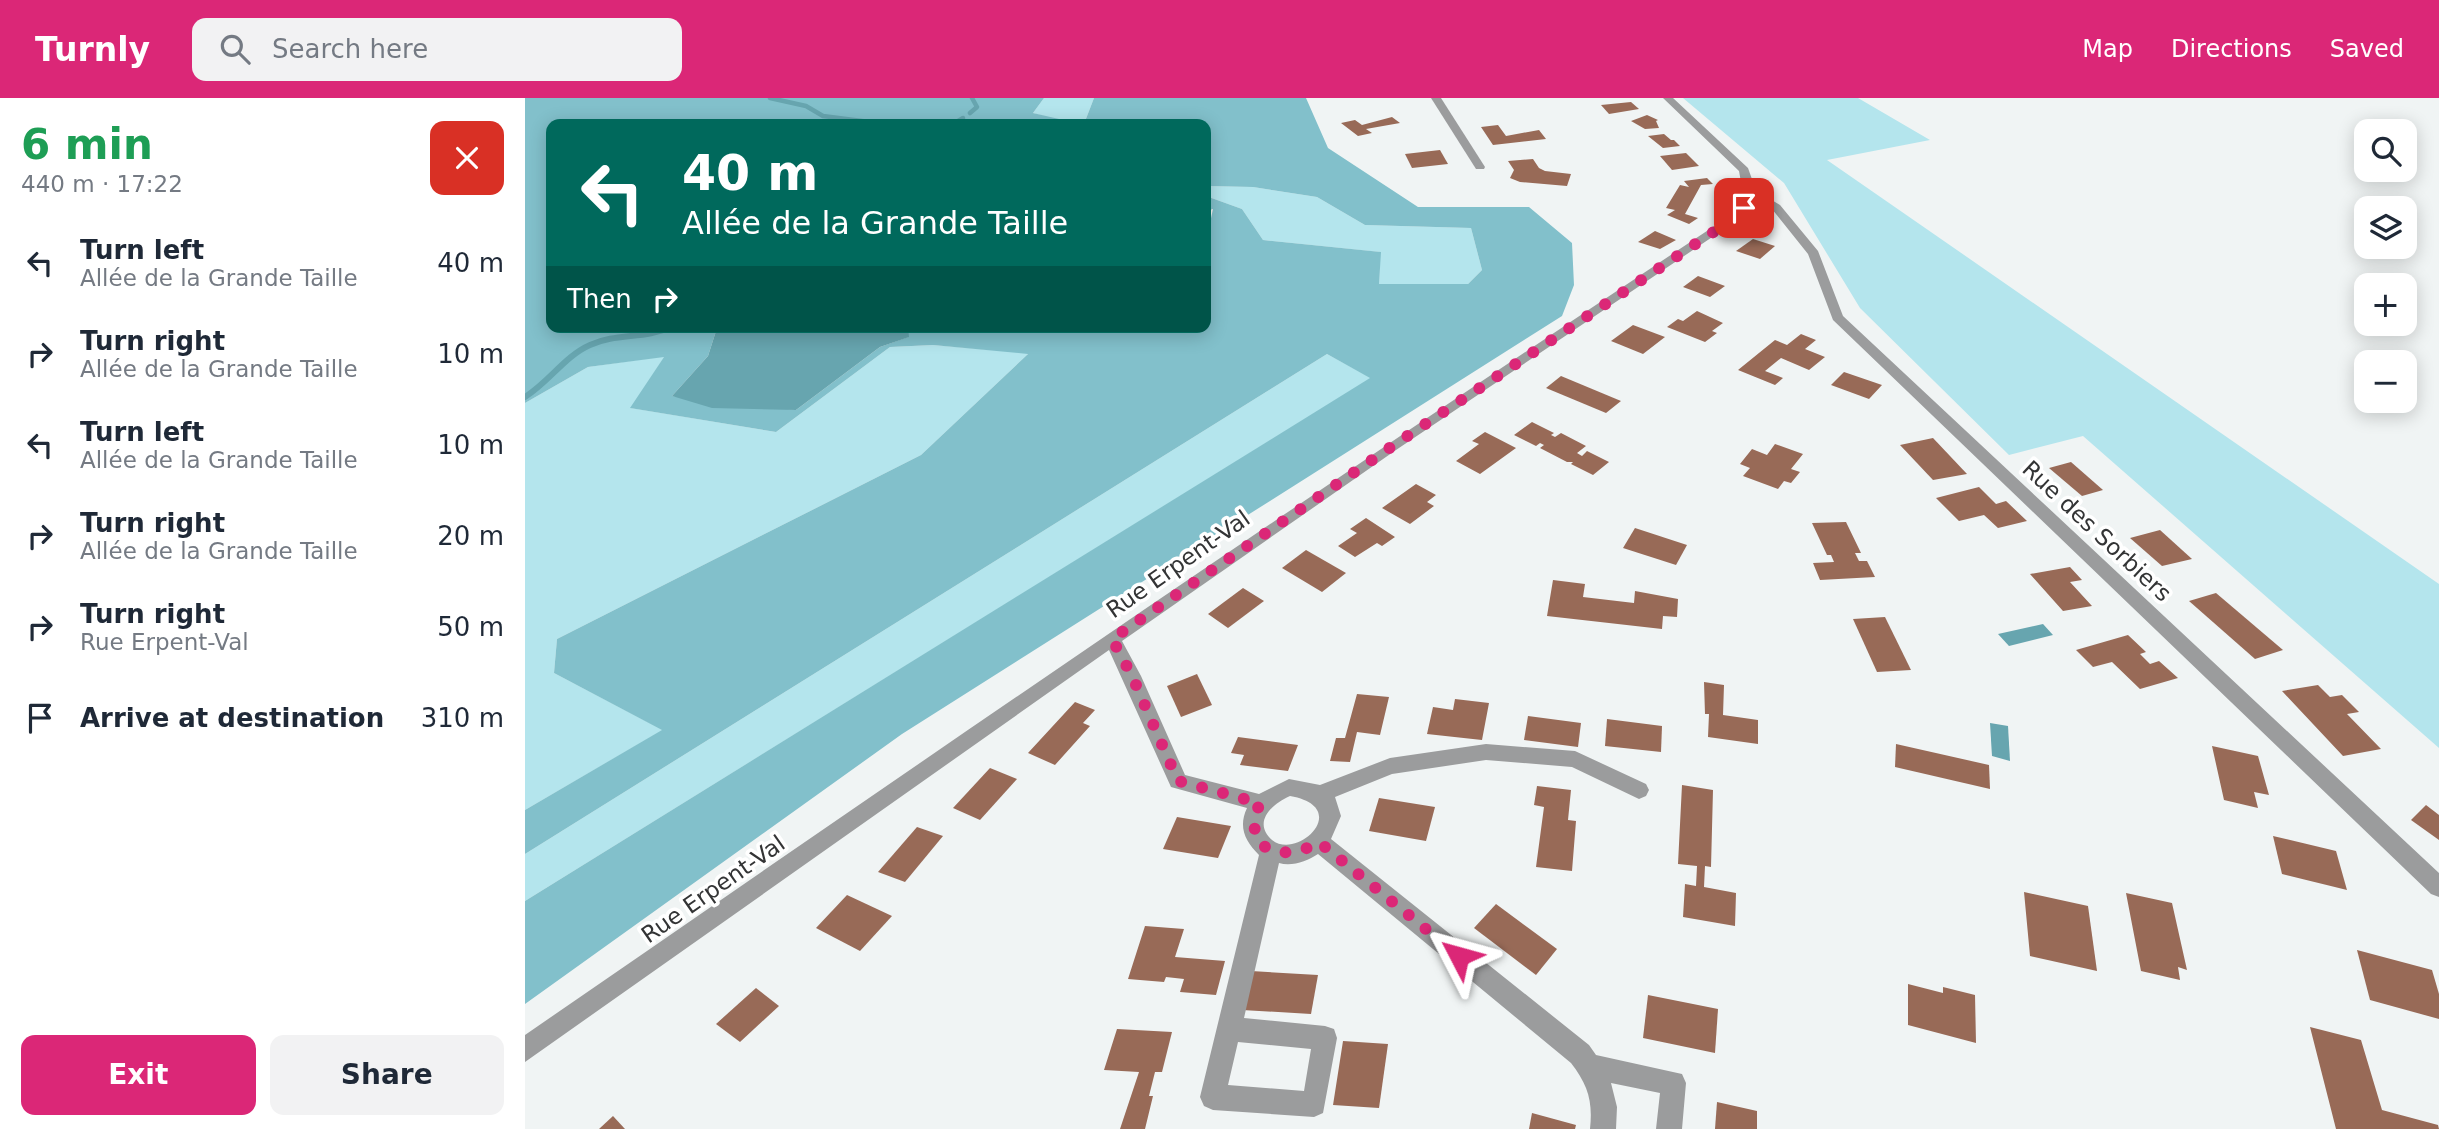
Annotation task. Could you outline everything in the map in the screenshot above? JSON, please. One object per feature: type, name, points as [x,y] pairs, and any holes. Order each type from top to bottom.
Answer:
[{"type":"street","points":[[1436,98],[1480,167]]},
{"type":"street","points":[[1668,98],[1744,170],[1750,185],[1748,198]]},
{"type":"street","name":"Rue Erpent-Val","points":[[525,1050],[1391,447],[1724,225],[1738,215],[1748,198]]},
{"type":"street","name":"Rue des Sorbiers","points":[[1748,198],[1766,201],[1776,207],[1814,253],[1837,317],[2439,887]]},
{"type":"street","points":[[1112,639],[1132,676],[1178,781],[1260,803]]},
{"type":"street","points":[[1320,794],[1390,766],[1486,752],[1575,759],[1639,790]]},
{"type":"street","points":[[1289,787],[1306,788],[1320,794],[1330,808],[1330,825],[1319,842],[1305,850],[1288,854],[1271,851],[1256,839],[1252,821],[1260,803],[1273,792],[1289,787]]},
{"type":"street","points":[[1319,842],[1580,1054],[1600,1079],[1605,1115],[1603,1129]]},
{"type":"street","points":[[1227,1029],[1325,1038],[1314,1104],[1213,1097],[1227,1029],[1271,851]]},
{"type":"street","points":[[1590,1066],[1673,1083],[1669,1129]]},
{"type":"shaded area","points":[[525,98],[1044,98],[1033,113],[1059,119],[546,119],[546,333],[715,333],[708,356],[672,396],[796,410],[880,347],[908,337],[908,333],[1211,333],[1211,198],[1242,209],[1263,240],[1381,252],[1379,284],[1468,284],[1482,270],[1471,228],[1365,225],[1317,197],[1253,187],[1211,186],[1211,119],[1086,119],[1094,98],[1306,98],[1328,148],[1418,207],[1529,207],[1572,243],[1574,285],[1562,316],[902,734],[525,1004],[525,901],[1370,378],[1327,354],[525,854],[525,810],[662,730],[554,673],[557,639],[921,455],[1028,354],[933,345],[890,347],[776,432],[630,408],[664,357],[588,367],[525,403]]},
{"type":"shaded area","points":[[1044,98],[1094,98],[1086,119],[1053,119],[1033,113]]},
{"type":"shaded area","points":[[1683,98],[1858,98],[1930,140],[1827,160],[2439,584],[2439,748],[2083,436],[2009,455],[1860,308],[1784,183]]},
{"type":"shaded area","points":[[1211,186],[1253,187],[1317,197],[1365,225],[1471,228],[1482,270],[1468,284],[1379,284],[1380,252],[1263,240],[1242,209],[1211,198]]},
{"type":"shaded area","points":[[715,333],[909,333],[909,337],[880,347],[796,410],[712,408],[672,396],[708,356]]},
{"type":"shaded area","points":[[933,345],[1029,353],[921,455],[557,639],[554,673],[663,730],[525,810],[525,403],[588,367],[665,356],[631,408],[776,432],[890,347]]},
{"type":"shaded area","points":[[1327,354],[1371,378],[525,901],[525,854]]},
{"type":"shaded area","points":[[2043,624],[2053,635],[2009,646],[1998,634]]},
{"type":"shaded area","points":[[1990,723],[2008,726],[2010,761],[1992,756]]},
{"type":"building","points":[[1631,102],[1639,109],[1609,114],[1601,105]]},
{"type":"building","points":[[1647,115],[1658,120],[1656,121],[1659,128],[1645,129],[1631,121]]},
{"type":"building","points":[[1392,117],[1400,123],[1366,129],[1372,133],[1358,136],[1341,123],[1355,120],[1362,125]]},
{"type":"building","points":[[1498,125],[1506,136],[1539,130],[1546,139],[1493,145],[1481,127]]},
{"type":"building","points":[[1664,134],[1680,146],[1663,148],[1648,136]]},
{"type":"building","points":[[1440,150],[1448,164],[1412,168],[1405,154]]},
{"type":"building","points":[[1686,153],[1699,166],[1672,170],[1660,156]]},
{"type":"building","points":[[1533,159],[1539,168],[1545,171],[1571,174],[1567,186],[1520,182],[1510,178],[1514,170],[1508,161]]},
{"type":"building","points":[[1707,178],[1713,184],[1701,185],[1685,214],[1698,218],[1689,224],[1667,215],[1675,210],[1666,208],[1680,185],[1689,187],[1684,181]]},
{"type":"building","points":[[1655,231],[1676,240],[1660,249],[1638,242]]},
{"type":"building","points":[[1753,239],[1775,246],[1760,259],[1736,251]]},
{"type":"building","points":[[1698,276],[1725,286],[1710,297],[1683,287]]},
{"type":"building","points":[[1697,311],[1723,323],[1712,331],[1717,333],[1705,342],[1667,327],[1678,319],[1683,321]]},
{"type":"building","points":[[1633,325],[1665,337],[1643,354],[1611,341]]},
{"type":"building","points":[[1801,334],[1816,340],[1805,349],[1825,357],[1809,370],[1781,358],[1765,371],[1783,378],[1775,385],[1738,370],[1775,340],[1787,345]]},
{"type":"building","points":[[1844,372],[1882,385],[1869,399],[1831,385]]},
{"type":"building","points":[[1561,376],[1621,401],[1606,413],[1546,388]]},
{"type":"building","points":[[1532,422],[1554,433],[1551,435],[1555,437],[1561,433],[1586,446],[1577,453],[1582,456],[1587,451],[1609,462],[1593,475],[1571,464],[1573,462],[1567,462],[1540,448],[1544,445],[1540,443],[1536,446],[1514,435]]},
{"type":"building","points":[[1485,432],[1516,448],[1480,474],[1456,461],[1479,444],[1472,441]]},
{"type":"building","points":[[1933,438],[1967,474],[1933,480],[1900,445]]},
{"type":"building","points":[[1775,444],[1803,454],[1791,469],[1800,472],[1791,483],[1784,481],[1778,489],[1743,476],[1750,468],[1740,464],[1752,449],[1767,455]]},
{"type":"building","points":[[2071,462],[2103,490],[2082,496],[2049,468]]},
{"type":"building","points":[[1416,484],[1436,495],[1427,502],[1434,506],[1410,524],[1382,508]]},
{"type":"building","points":[[1979,487],[1996,504],[2006,501],[2027,521],[1998,528],[1984,515],[1959,521],[1936,498]]},
{"type":"building","points":[[1366,518],[1395,537],[1382,546],[1377,543],[1355,557],[1338,546],[1357,533],[1350,529]]},
{"type":"building","points":[[1846,522],[1861,553],[1855,553],[1859,561],[1867,561],[1875,577],[1820,580],[1813,563],[1834,562],[1831,555],[1827,555],[1812,523]]},
{"type":"building","points":[[1635,528],[1687,545],[1676,565],[1623,548]]},
{"type":"building","points":[[2160,530],[2192,559],[2162,566],[2130,538]]},
{"type":"building","points":[[1306,550],[1346,573],[1322,592],[1282,568]]},
{"type":"building","points":[[2070,567],[2082,580],[2070,582],[2092,606],[2063,611],[2030,574]]},
{"type":"building","points":[[1553,580],[1585,584],[1583,597],[1634,603],[1635,591],[1678,599],[1677,617],[1663,616],[1662,629],[1547,616]]},
{"type":"building","points":[[1243,588],[1264,601],[1228,628],[1208,614]]},
{"type":"building","points":[[2216,593],[2283,650],[2255,659],[2189,601]]},
{"type":"building","points":[[1885,617],[1911,670],[1877,672],[1853,619]]},
{"type":"building","points":[[2128,635],[2146,652],[2140,654],[2150,664],[2159,661],[2178,678],[2140,689],[2112,662],[2093,667],[2076,650]]},
{"type":"building","points":[[1197,674],[1212,705],[1181,717],[1167,686]]},
{"type":"building","points":[[1704,682],[1724,685],[1723,715],[1758,720],[1758,744],[1708,737],[1709,714],[1705,714]]},
{"type":"building","points":[[2318,685],[2330,697],[2342,695],[2359,712],[2347,714],[2381,749],[2343,756],[2282,691]]},
{"type":"building","points":[[1357,694],[1389,697],[1380,735],[1357,732],[1350,762],[1330,761],[1336,738],[1345,738]]},
{"type":"building","points":[[1455,699],[1489,703],[1482,740],[1427,734],[1433,707],[1453,710]]},
{"type":"building","points":[[1075,702],[1095,710],[1083,723],[1090,726],[1055,765],[1028,753]]},
{"type":"building","points":[[1528,716],[1581,723],[1578,747],[1524,740]]},
{"type":"building","points":[[1607,719],[1662,726],[1661,752],[1605,746]]},
{"type":"building","points":[[1238,737],[1298,745],[1288,771],[1240,765],[1244,755],[1231,753]]},
{"type":"building","points":[[1896,744],[1989,765],[1990,789],[1895,767]]},
{"type":"building","points":[[2212,746],[2258,756],[2269,795],[2254,792],[2258,808],[2224,800]]},
{"type":"building","points":[[990,768],[1017,779],[980,820],[953,808]]},
{"type":"building","points":[[1682,785],[1713,790],[1711,867],[1705,866],[1704,887],[1736,893],[1735,926],[1683,917],[1685,884],[1696,886],[1697,866],[1678,864]]},
{"type":"building","points":[[1537,786],[1571,790],[1568,820],[1576,821],[1572,871],[1536,867],[1544,807],[1534,805]]},
{"type":"building","points":[[1379,798],[1435,807],[1426,841],[1369,831]]},
{"type":"building","points":[[2426,805],[2439,815],[2439,840],[2411,820]]},
{"type":"building","points":[[1177,817],[1231,826],[1218,858],[1163,849]]},
{"type":"building","points":[[917,827],[943,836],[905,882],[878,872]]},
{"type":"building","points":[[2273,836],[2336,851],[2347,890],[2282,874]]},
{"type":"building","points":[[2024,892],[2088,906],[2097,971],[2030,956]]},
{"type":"building","points":[[2126,893],[2172,903],[2187,970],[2178,967],[2180,980],[2141,971]]},
{"type":"building","points":[[847,895],[892,916],[860,951],[816,928]]},
{"type":"building","points":[[1496,904],[1557,949],[1536,975],[1474,928]]},
{"type":"building","points":[[1145,926],[1184,929],[1175,957],[1225,961],[1216,995],[1180,992],[1184,979],[1166,977],[1164,982],[1128,979]]},
{"type":"building","points":[[2357,950],[2432,970],[2439,994],[2439,1019],[2370,1000]]},
{"type":"building","points":[[1251,971],[1318,975],[1311,1014],[1242,1010]]},
{"type":"building","points":[[1908,984],[1943,993],[1943,987],[1975,995],[1976,1043],[1908,1025]]},
{"type":"building","points":[[756,988],[779,1006],[740,1042],[716,1024]]},
{"type":"building","points":[[1648,995],[1718,1009],[1715,1053],[1643,1038]]},
{"type":"building","points":[[2310,1027],[2361,1040],[2382,1110],[2438,1125],[2439,1129],[2336,1129]]},
{"type":"building","points":[[1117,1029],[1172,1032],[1162,1072],[1155,1072],[1149,1096],[1153,1096],[1145,1129],[1120,1129],[1139,1072],[1104,1070]]},
{"type":"building","points":[[1343,1041],[1388,1044],[1379,1108],[1333,1105]]},
{"type":"building","points":[[1717,1102],[1757,1111],[1757,1129],[1715,1129]]},
{"type":"building","points":[[1532,1113],[1576,1125],[1575,1129],[1529,1129]]},
{"type":"building","points":[[613,1116],[625,1129],[599,1129]]},
{"type":"waterway","points":[[770,98],[806,106],[823,116],[846,119]]},
{"type":"waterway","points":[[970,113],[977,107],[972,98]]},
{"type":"waterway","points":[[525,397],[590,345],[651,333]]},
{"type":"route","points":[[1459,956],[1319,842],[1305,850],[1288,854],[1271,851],[1256,839],[1252,821],[1260,803],[1178,781],[1132,676],[1112,639],[1391,447],[1724,225],[1744,208]]}]
